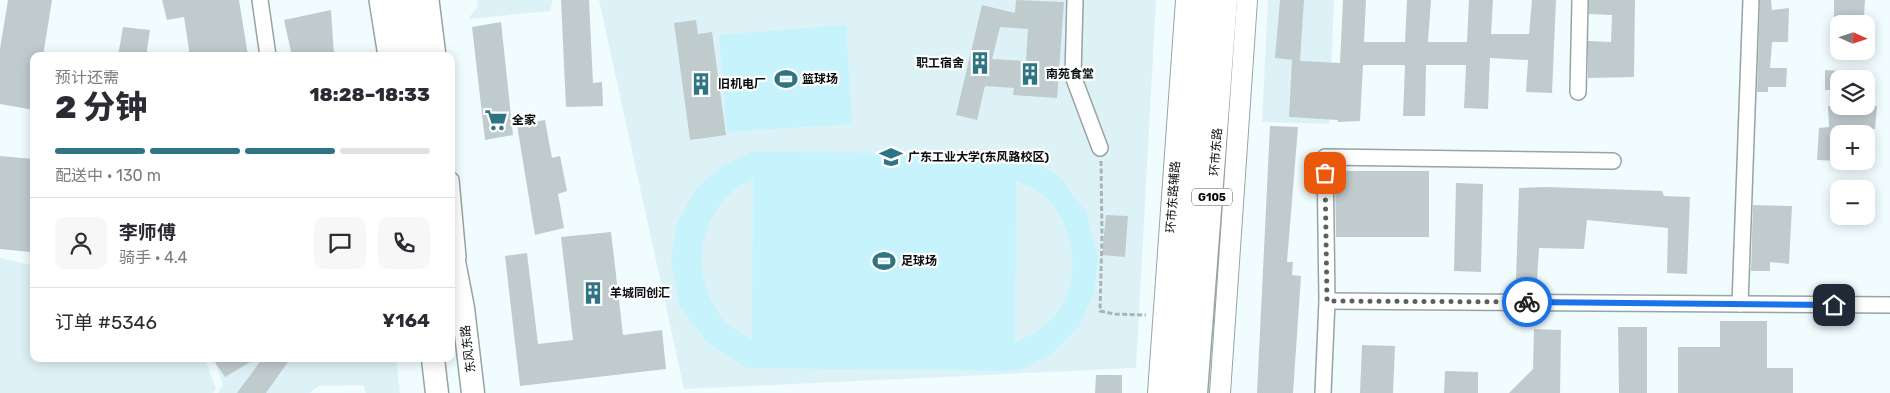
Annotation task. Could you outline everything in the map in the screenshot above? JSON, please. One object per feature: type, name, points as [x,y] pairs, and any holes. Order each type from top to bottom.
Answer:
[{"type":"highway","points":[[396,0],[402,52]]},
{"type":"highway","points":[[413,0],[420,52]]},
{"type":"highway","name":"环市东路","points":[[1178,393],[1206,0]]},
{"type":"highway","name":"环市东路","points":[[1196,393],[1226,0]]},
{"type":"highway","name":"东风东路","points":[[455,267],[463,308],[473,393]]},
{"type":"highway","points":[[433,362],[437,393]]},
{"type":"main road","name":"环市东路辅路","points":[[1158,393],[1186,0]]},
{"type":"main road","points":[[1220,393],[1247,0]]},
{"type":"street","points":[[260,0],[267,52]]},
{"type":"street","points":[[377,0],[385,52]]},
{"type":"street","points":[[431,0],[438,52]]},
{"type":"street","points":[[1075,0],[1073,76],[1100,148]]},
{"type":"street","points":[[1578,92],[1580,0]]},
{"type":"street","points":[[1740,304],[1752,0]]},
{"type":"street","points":[[1323,393],[1327,301],[1325,157],[1613,160]]},
{"type":"street","points":[[455,223],[463,308]]},
{"type":"street","points":[[1327,301],[1890,306]]},
{"type":"path","points":[[1100,148],[1102,193],[1100,311],[1115,314],[1149,315]]},
{"type":"shaded area","points":[[477,0],[553,0],[550,11],[468,19],[478,6]]},
{"type":"shaded area","name":"广东工业大学(东风路校区)","points":[[599,0],[1156,0],[1136,368],[684,389]]},
{"type":"shaded area","points":[[1268,0],[1334,0],[1329,124],[1262,122]]},
{"type":"shaded area","name":"篮球场","points":[[846,25],[852,124],[727,132],[719,35]]},
{"type":"shaded area","name":"足球场","points":[[750,152],[1020,154],[1059,176],[1086,212],[1098,256],[1094,293],[1078,328],[1051,354],[1017,371],[748,368],[708,344],[680,306],[671,260],[677,224],[693,193],[719,168]],"holes":[[[753,178],[752,340],[727,323],[714,305],[706,289],[702,272],[702,255],[704,238],[710,222],[719,207],[733,191]],[[1016,181],[1046,198],[1056,210],[1069,238],[1072,268],[1066,298],[1058,311],[1043,326],[1015,343]]]},
{"type":"shaded area","points":[[0,258],[30,265],[30,362],[206,362],[216,389],[213,393],[0,393]]},
{"type":"shaded area","points":[[215,362],[396,362],[400,393],[366,393],[363,385],[318,386],[310,393],[218,393],[223,385]]},
{"type":"building","points":[[8,0],[52,0],[44,52],[30,52],[30,109],[0,104],[0,49]]},
{"type":"building","points":[[162,0],[239,0],[247,52],[189,52],[184,17],[167,20]]},
{"type":"building","points":[[561,0],[589,0],[593,83],[602,82],[603,106],[566,107]]},
{"type":"building","points":[[1016,0],[1064,2],[1057,98],[1013,95],[1014,88],[985,86],[977,120],[956,115],[982,5],[1015,13]],"holes":[[[1000,27],[1028,29],[1026,61],[992,59]]]},
{"type":"building","points":[[1280,0],[1304,0],[1300,61],[1340,63],[1343,0],[1366,0],[1364,42],[1405,42],[1407,0],[1431,0],[1428,42],[1467,42],[1469,0],[1493,0],[1491,34],[1529,34],[1532,0],[1556,0],[1552,93],[1526,92],[1528,60],[1490,58],[1488,109],[1464,108],[1466,65],[1426,65],[1425,116],[1403,116],[1405,65],[1363,65],[1360,121],[1338,122],[1338,120],[1289,117],[1292,60],[1294,60],[1275,58]]},
{"type":"building","points":[[1589,0],[1635,0],[1634,77],[1588,78],[1588,41],[1611,42],[1612,15],[1589,14]]},
{"type":"building","points":[[1760,0],[1771,0],[1772,10],[1789,8],[1788,42],[1772,42],[1770,68],[1787,68],[1786,87],[1768,87],[1768,92],[1757,92]]},
{"type":"building","points":[[1834,0],[1865,0],[1864,15],[1834,15]]},
{"type":"building","points":[[331,10],[334,52],[291,52],[284,20]]},
{"type":"building","name":"旧机电厂","points":[[696,20],[698,34],[712,32],[726,135],[690,140],[674,23]]},
{"type":"building","points":[[501,22],[513,135],[485,140],[472,27]]},
{"type":"building","points":[[123,27],[150,30],[147,52],[119,52]]},
{"type":"building","points":[[1825,70],[1830,70],[1830,90],[1825,90]]},
{"type":"building","points":[[1828,106],[1830,106],[1830,115],[1875,115],[1875,106],[1877,106],[1875,129],[1875,125],[1830,125],[1830,161],[1817,160],[1819,128],[1829,127]]},
{"type":"building","points":[[545,120],[552,158],[560,156],[567,191],[558,194],[564,228],[535,235],[517,125]]},
{"type":"building","points":[[1270,126],[1298,127],[1287,262],[1293,262],[1292,275],[1301,276],[1293,393],[1257,393]]},
{"type":"building","points":[[0,156],[30,159],[30,252],[0,249]]},
{"type":"building","points":[[1335,171],[1429,171],[1429,237],[1336,237]]},
{"type":"building","points":[[1456,183],[1483,184],[1481,272],[1454,271]]},
{"type":"building","points":[[1547,187],[1662,191],[1664,196],[1690,197],[1687,274],[1667,273],[1668,228],[1587,220],[1584,249],[1539,248],[1537,280],[1516,279],[1519,188]]},
{"type":"building","points":[[1753,205],[1792,206],[1789,264],[1770,262],[1770,271],[1751,271]]},
{"type":"building","points":[[1106,215],[1128,216],[1125,257],[1102,255]]},
{"type":"building","name":"羊城同创汇","points":[[611,232],[623,335],[662,330],[666,369],[520,386],[505,256],[527,253],[538,344],[573,340],[561,237]]},
{"type":"building","points":[[1720,321],[1767,321],[1767,368],[1793,368],[1793,393],[1678,393],[1678,347],[1720,347]]},
{"type":"building","points":[[1618,327],[1647,327],[1647,393],[1619,393]]},
{"type":"building","points":[[1534,329],[1561,330],[1560,393],[1509,393],[1533,369]]},
{"type":"building","points":[[1362,345],[1395,346],[1393,393],[1360,393]]},
{"type":"building","points":[[215,362],[250,362],[225,377]]},
{"type":"building","points":[[260,362],[288,362],[266,393],[237,393]]},
{"type":"building","points":[[1445,371],[1478,372],[1478,393],[1444,393]]},
{"type":"building","points":[[1096,375],[1122,375],[1122,393],[1095,393]]},
{"type":"way so far","points":[[1325,173],[1327,301],[1527,302]]},
{"type":"place","name":"职工宿舍","points":[[980,63]]},
{"type":"place","name":"南苑食堂","points":[[1030,74]]},
{"type":"place","name":"篮球场","points":[[786,79]]},
{"type":"place","name":"旧机电厂","points":[[701,84]]},
{"type":"place","name":"全家","points":[[496,120]]},
{"type":"place","name":"广东工业大学(东风路校区)","points":[[891,157]]},
{"type":"place","name":"足球场","points":[[884,261]]},
{"type":"place","name":"羊城同创汇","points":[[593,293]]},
{"type":"route","points":[[1527,302],[1834,305]]}]
